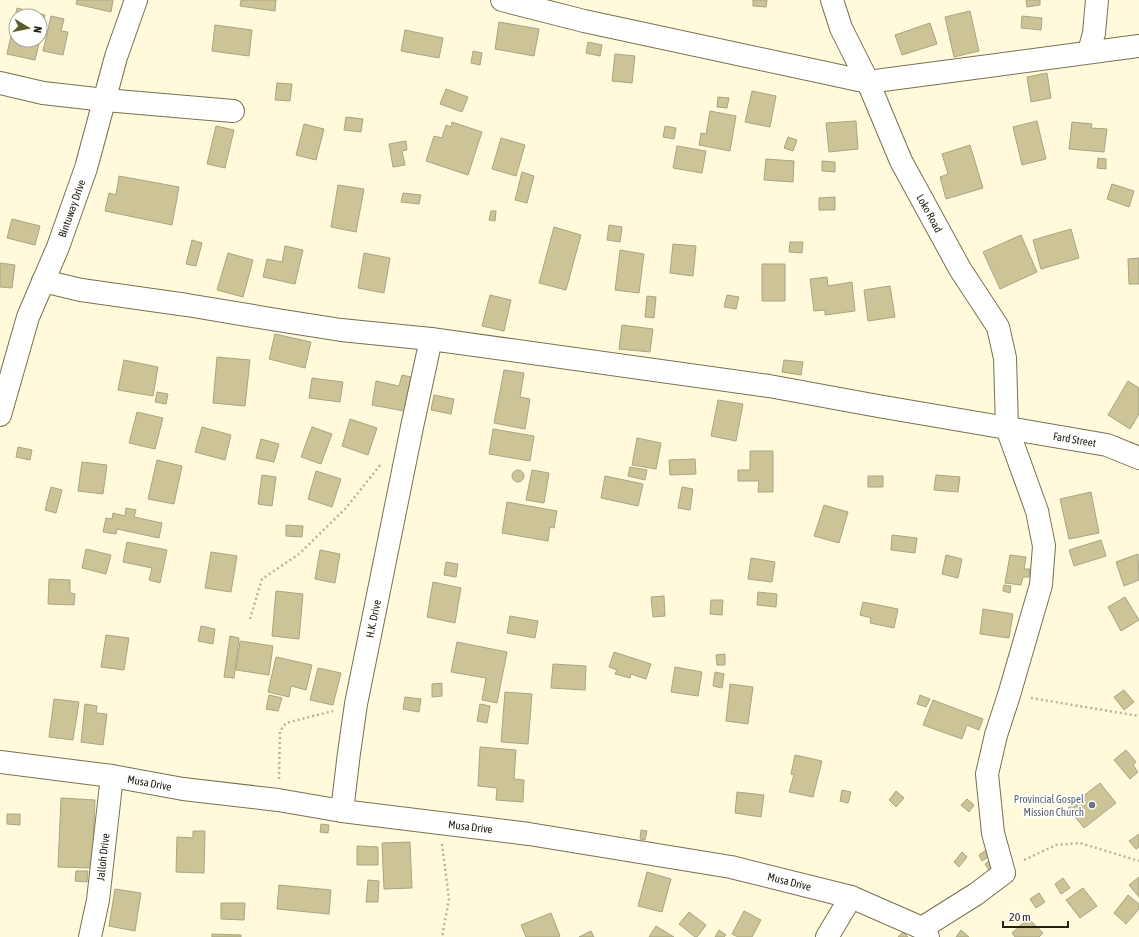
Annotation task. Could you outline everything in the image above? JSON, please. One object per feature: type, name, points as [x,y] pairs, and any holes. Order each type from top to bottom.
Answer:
[{"type":"street","name":"Bintuway Drive","points":[[0,415],[28,317],[58,248],[86,168],[116,57],[136,0]]},
{"type":"street","points":[[502,0],[584,21],[868,82],[1067,57],[1089,52],[1139,46]]},
{"type":"street","name":"Loko Road","points":[[832,0],[841,28],[868,82],[901,161],[960,269],[998,327],[1005,358],[1007,428],[1037,511],[1044,546],[1041,585],[996,735],[987,774],[993,833],[1004,873]]},
{"type":"street","points":[[1089,52],[1094,33],[1097,0]]},
{"type":"street","points":[[0,83],[43,92],[104,100],[233,111]]},
{"type":"street","name":"Fard Street","points":[[43,281],[81,290],[187,304],[341,330],[431,339],[769,386],[1106,445],[1139,458]]},
{"type":"street","name":"H.K. Drive","points":[[342,811],[348,753],[356,704],[431,339]]},
{"type":"street","name":"Musa Drive","points":[[0,762],[112,776],[183,789],[278,800],[342,811],[529,834],[731,867],[851,897],[925,932]]},
{"type":"street","name":"Jalloh Drive","points":[[90,937],[99,893],[112,776]]},
{"type":"street","points":[[925,932],[1004,873]]},
{"type":"street","points":[[827,937],[851,897]]},
{"type":"path","points":[[250,619],[262,579],[299,554],[346,508],[384,461]]},
{"type":"path","points":[[1009,695],[1139,716]]},
{"type":"path","points":[[278,800],[280,731],[286,723],[356,704]]},
{"type":"path","points":[[439,824],[449,899],[442,937]]},
{"type":"path","points":[[1004,873],[1029,857],[1056,845],[1080,843],[1139,861]]},
{"type":"building","points":[[77,0],[113,0],[111,12],[76,4]]},
{"type":"building","points":[[241,0],[276,0],[275,11],[240,6]]},
{"type":"building","points":[[753,0],[767,0],[766,7],[753,6]]},
{"type":"building","points":[[1026,0],[1040,0],[1040,5],[1027,7]]},
{"type":"building","points":[[970,11],[979,51],[954,57],[945,17]]},
{"type":"building","points":[[51,16],[64,19],[61,31],[68,32],[63,55],[43,51],[44,48],[48,48],[48,29]]},
{"type":"building","points":[[1022,16],[1042,18],[1041,30],[1021,28]]},
{"type":"building","points":[[499,22],[539,29],[534,56],[495,49]]},
{"type":"building","points":[[930,23],[937,44],[902,55],[895,35]]},
{"type":"building","points":[[215,25],[252,30],[249,56],[212,51]]},
{"type":"building","points":[[405,30],[443,38],[439,58],[401,51]]},
{"type":"building","points":[[588,42],[602,45],[600,56],[586,53]]},
{"type":"building","points":[[8,48],[38,48],[35,60],[7,54]]},
{"type":"building","points":[[473,51],[482,53],[480,65],[471,63]]},
{"type":"building","points":[[615,54],[635,56],[632,83],[612,81]]},
{"type":"building","points":[[1047,73],[1051,98],[1031,102],[1027,77]]},
{"type":"building","points":[[277,83],[292,84],[290,101],[275,100]]},
{"type":"building","points":[[446,89],[468,97],[462,112],[440,104]]},
{"type":"building","points":[[752,91],[776,96],[770,127],[745,122]]},
{"type":"building","points":[[718,97],[729,98],[727,108],[717,107]]},
{"type":"building","points":[[710,111],[736,116],[730,151],[699,145],[701,133],[706,134]]},
{"type":"building","points":[[346,117],[363,119],[361,132],[344,130]]},
{"type":"building","points":[[856,121],[858,149],[829,152],[826,123]]},
{"type":"building","points":[[1037,121],[1046,159],[1022,165],[1013,127]]},
{"type":"building","points":[[452,122],[482,132],[468,175],[426,161],[434,136],[442,138],[446,125],[451,127]]},
{"type":"building","points":[[1072,122],[1092,124],[1091,128],[1107,129],[1104,152],[1069,149]]},
{"type":"building","points":[[304,124],[324,129],[316,160],[296,155]]},
{"type":"building","points":[[216,126],[234,130],[225,168],[207,164]]},
{"type":"building","points":[[665,126],[676,128],[674,139],[663,137]]},
{"type":"building","points":[[788,137],[797,140],[793,151],[784,148]]},
{"type":"building","points":[[501,138],[525,145],[516,176],[492,169]]},
{"type":"building","points":[[406,141],[407,150],[402,151],[405,165],[393,167],[389,144]]},
{"type":"building","points":[[970,145],[983,188],[946,199],[940,177],[948,174],[942,154]]},
{"type":"building","points":[[677,146],[706,151],[702,173],[673,168]]},
{"type":"building","points":[[1098,158],[1106,159],[1106,169],[1097,168]]},
{"type":"building","points":[[766,159],[794,161],[793,182],[764,180]]},
{"type":"building","points":[[822,161],[835,162],[835,172],[822,171]]},
{"type":"building","points":[[522,172],[534,176],[527,203],[515,200]]},
{"type":"building","points":[[119,176],[179,187],[172,225],[105,211],[109,193],[116,195]]},
{"type":"building","points":[[1112,184],[1134,191],[1129,207],[1107,199]]},
{"type":"building","points":[[338,185],[364,189],[356,232],[331,227]]},
{"type":"building","points":[[403,193],[421,195],[419,204],[401,202]]},
{"type":"building","points":[[835,197],[835,210],[819,210],[819,198]]},
{"type":"building","points":[[491,211],[496,211],[495,221],[489,220]]},
{"type":"building","points":[[12,219],[40,226],[35,245],[7,238]]},
{"type":"building","points":[[609,225],[622,227],[620,242],[607,240]]},
{"type":"building","points":[[554,227],[581,235],[566,290],[539,283]]},
{"type":"building","points":[[1071,229],[1079,258],[1041,269],[1033,240]]},
{"type":"building","points":[[1021,235],[1037,272],[1000,289],[983,252]]},
{"type":"building","points":[[192,240],[202,243],[196,266],[186,264]]},
{"type":"building","points":[[790,242],[803,242],[802,253],[789,252]]},
{"type":"building","points":[[673,244],[696,246],[693,276],[670,273]]},
{"type":"building","points":[[285,246],[303,250],[295,284],[263,277],[267,259],[282,262]]},
{"type":"building","points":[[620,250],[644,254],[639,293],[615,290]]},
{"type":"building","points":[[228,253],[253,260],[243,297],[217,290]]},
{"type":"building","points":[[364,253],[390,258],[384,293],[358,288]]},
{"type":"building","points":[[1139,258],[1139,284],[1129,284],[1128,259]]},
{"type":"building","points":[[0,263],[15,265],[12,288],[0,287]]},
{"type":"building","points":[[762,264],[785,264],[785,301],[762,301]]},
{"type":"building","points":[[827,277],[828,286],[852,282],[855,311],[825,315],[825,310],[814,311],[810,279]]},
{"type":"building","points":[[890,286],[895,317],[868,321],[864,290]]},
{"type":"building","points":[[490,295],[511,300],[504,331],[482,326]]},
{"type":"building","points":[[727,295],[739,297],[736,309],[724,307]]},
{"type":"building","points":[[647,296],[656,297],[654,318],[645,317]]},
{"type":"building","points":[[622,325],[653,329],[650,352],[619,349]]},
{"type":"building","points":[[275,334],[311,342],[305,368],[269,359]]},
{"type":"building","points":[[217,357],[250,360],[245,406],[213,403]]},
{"type":"building","points":[[124,360],[158,367],[153,396],[118,390]]},
{"type":"building","points":[[784,360],[803,362],[801,375],[782,372]]},
{"type":"building","points":[[504,370],[524,373],[520,397],[530,399],[525,429],[494,423]]},
{"type":"building","points":[[402,375],[411,377],[404,411],[372,405],[376,381],[399,386]]},
{"type":"building","points":[[312,378],[343,382],[340,402],[309,398]]},
{"type":"building","points":[[1128,381],[1139,388],[1139,414],[1130,429],[1108,415]]},
{"type":"building","points":[[157,392],[168,394],[166,404],[155,402]]},
{"type":"building","points":[[434,395],[454,399],[451,414],[431,410]]},
{"type":"building","points":[[718,400],[743,404],[736,441],[711,436]]},
{"type":"building","points":[[137,412],[163,418],[155,449],[129,443]]},
{"type":"building","points":[[350,419],[377,428],[368,455],[342,446]]},
{"type":"building","points":[[202,427],[231,435],[225,460],[195,452]]},
{"type":"building","points":[[312,427],[332,434],[321,464],[301,457]]},
{"type":"building","points":[[493,429],[534,436],[530,461],[489,454]]},
{"type":"building","points":[[637,438],[661,443],[656,469],[632,465]]},
{"type":"building","points":[[261,439],[279,444],[274,462],[256,458]]},
{"type":"building","points":[[18,447],[32,450],[30,460],[16,457]]},
{"type":"building","points":[[750,451],[773,451],[773,492],[758,492],[759,481],[738,481],[738,470],[750,470]]},
{"type":"building","points":[[695,459],[696,474],[670,475],[669,460]]},
{"type":"building","points":[[157,460],[182,466],[174,504],[148,499]]},
{"type":"building","points":[[82,462],[107,465],[103,494],[78,491]]},
{"type":"building","points":[[630,467],[647,470],[645,480],[628,476]]},
{"type":"building","points":[[516,470],[520,470],[524,476],[520,482],[516,482],[512,478],[512,474]]},
{"type":"building","points":[[532,470],[549,473],[544,503],[526,500]]},
{"type":"building","points":[[316,471],[341,479],[332,507],[308,499]]},
{"type":"building","points":[[262,475],[276,477],[272,506],[258,504]]},
{"type":"building","points":[[936,475],[960,477],[958,492],[934,490]]},
{"type":"building","points":[[605,476],[643,484],[638,506],[601,498]]},
{"type":"building","points":[[868,476],[883,476],[883,487],[868,487]]},
{"type":"building","points":[[51,487],[62,490],[56,513],[45,510]]},
{"type":"building","points":[[682,487],[693,489],[690,510],[678,508]]},
{"type":"building","points":[[1091,492],[1099,533],[1069,539],[1060,499]]},
{"type":"building","points":[[507,502],[557,511],[554,528],[550,527],[548,541],[502,533]]},
{"type":"building","points":[[824,505],[848,512],[839,543],[814,536]]},
{"type":"building","points":[[126,508],[136,510],[134,517],[162,523],[159,538],[117,529],[116,534],[103,532],[106,518],[112,519],[113,513],[125,516]]},
{"type":"building","points":[[286,525],[303,526],[302,537],[286,536]]},
{"type":"building","points":[[892,535],[917,538],[915,553],[891,550]]},
{"type":"building","points":[[1101,540],[1106,556],[1074,566],[1069,550]]},
{"type":"building","points":[[127,542],[167,550],[160,583],[149,580],[152,568],[123,562]]},
{"type":"building","points":[[86,549],[111,555],[106,574],[82,568]]},
{"type":"building","points":[[320,550],[340,554],[335,583],[315,579]]},
{"type":"building","points":[[211,552],[237,556],[231,592],[205,588]]},
{"type":"building","points":[[1138,554],[1139,580],[1124,586],[1116,562]]},
{"type":"building","points":[[946,555],[962,559],[958,578],[942,574]]},
{"type":"building","points":[[1010,555],[1026,557],[1024,569],[1030,569],[1029,577],[1023,577],[1021,585],[1005,583]]},
{"type":"building","points":[[751,558],[775,562],[772,582],[748,579]]},
{"type":"building","points":[[446,562],[458,564],[456,577],[444,575]]},
{"type":"building","points":[[49,579],[70,580],[70,593],[75,594],[74,605],[48,604]]},
{"type":"building","points":[[433,582],[461,588],[455,623],[427,617]]},
{"type":"building","points":[[1004,585],[1011,586],[1010,593],[1003,591]]},
{"type":"building","points":[[276,591],[303,594],[299,639],[272,636]]},
{"type":"building","points":[[758,592],[777,594],[776,607],[757,605]]},
{"type":"building","points":[[664,596],[665,616],[653,617],[651,597]]},
{"type":"building","points":[[1125,597],[1139,620],[1121,631],[1108,607]]},
{"type":"building","points":[[711,600],[723,600],[722,615],[710,614]]},
{"type":"building","points":[[863,602],[898,609],[894,628],[870,623],[871,618],[860,615]]},
{"type":"building","points":[[983,609],[1013,614],[1009,638],[980,634]]},
{"type":"building","points":[[510,616],[538,621],[535,638],[507,633]]},
{"type":"building","points":[[201,626],[215,629],[213,644],[198,641]]},
{"type":"building","points":[[106,635],[129,638],[124,670],[101,667]]},
{"type":"building","points":[[230,636],[239,638],[234,678],[224,677]]},
{"type":"building","points":[[240,641],[273,646],[269,675],[236,670]]},
{"type":"building","points":[[457,642],[507,652],[497,703],[482,700],[486,678],[451,672]]},
{"type":"building","points":[[614,652],[651,664],[646,679],[631,674],[630,678],[615,674],[617,670],[609,667]]},
{"type":"building","points":[[725,654],[725,665],[717,665],[716,655]]},
{"type":"building","points":[[276,657],[312,665],[306,690],[291,686],[289,697],[268,692]]},
{"type":"building","points":[[553,664],[586,666],[585,690],[551,688]]},
{"type":"building","points":[[675,667],[702,672],[698,696],[671,692]]},
{"type":"building","points":[[318,668],[341,673],[333,705],[310,700]]},
{"type":"building","points":[[715,672],[724,674],[722,688],[713,686]]},
{"type":"building","points":[[442,683],[442,696],[432,697],[432,684]]},
{"type":"building","points":[[730,684],[753,687],[748,724],[726,721]]},
{"type":"building","points":[[1124,690],[1134,702],[1124,710],[1114,697]]},
{"type":"building","points":[[505,692],[532,694],[528,744],[501,742]]},
{"type":"building","points":[[269,695],[282,698],[278,711],[266,709]]},
{"type":"building","points":[[920,695],[930,699],[926,707],[917,704]]},
{"type":"building","points":[[405,697],[421,699],[419,712],[403,709]]},
{"type":"building","points":[[54,699],[79,702],[73,740],[49,737]]},
{"type":"building","points":[[933,700],[983,719],[979,730],[967,725],[962,739],[923,725]]},
{"type":"building","points":[[85,704],[97,706],[96,713],[107,714],[103,745],[81,742]]},
{"type":"building","points":[[480,704],[490,706],[487,723],[477,721]]},
{"type":"building","points":[[480,747],[516,750],[514,779],[524,780],[523,802],[496,800],[497,788],[478,786]]},
{"type":"building","points":[[1126,750],[1136,762],[1133,765],[1138,772],[1130,779],[1114,760]]},
{"type":"building","points":[[795,755],[822,761],[813,797],[789,792],[794,775],[791,774]]},
{"type":"building","name":"Provincial Gospel Mission Church","points":[[1100,783],[1116,803],[1084,828],[1068,808]]},
{"type":"building","points":[[842,790],[851,792],[848,803],[840,801]]},
{"type":"building","points":[[896,791],[904,798],[896,807],[889,800]]},
{"type":"building","points":[[737,792],[764,795],[761,817],[735,813]]},
{"type":"building","points":[[61,798],[95,800],[92,868],[58,867]]},
{"type":"building","points":[[967,799],[974,805],[969,812],[961,805]]},
{"type":"building","points":[[7,814],[20,814],[20,825],[7,824]]},
{"type":"building","points":[[321,824],[329,825],[328,833],[320,832]]},
{"type":"building","points":[[641,830],[647,831],[645,840],[640,839]]},
{"type":"building","points":[[193,831],[205,831],[204,873],[176,872],[177,837],[193,838]]},
{"type":"building","points":[[1139,834],[1139,847],[1136,849],[1129,841]]},
{"type":"building","points":[[410,842],[412,888],[384,889],[382,843]]},
{"type":"building","points":[[357,846],[378,847],[378,865],[357,865]]},
{"type":"building","points":[[986,850],[990,856],[982,861],[979,855]]},
{"type":"building","points":[[962,852],[967,857],[959,867],[954,862]]},
{"type":"building","points":[[992,859],[998,868],[991,873],[985,864]]},
{"type":"building","points":[[76,871],[88,871],[87,882],[75,881]]},
{"type":"building","points":[[647,872],[671,879],[662,912],[638,906]]},
{"type":"building","points":[[1139,877],[1139,897],[1129,885]]},
{"type":"building","points":[[1063,878],[1070,888],[1061,894],[1055,884]]},
{"type":"building","points":[[368,880],[379,881],[378,902],[366,902]]},
{"type":"building","points":[[279,885],[331,890],[329,914],[277,909]]},
{"type":"building","points":[[1083,888],[1097,906],[1080,918],[1066,900]]},
{"type":"building","points":[[115,889],[141,893],[135,931],[109,926]]},
{"type":"building","points":[[1039,893],[1045,902],[1036,908],[1030,899]]},
{"type":"building","points":[[1128,895],[1139,904],[1139,909],[1126,924],[1114,913]]},
{"type":"building","points":[[221,903],[245,903],[244,920],[221,919]]},
{"type":"building","points":[[744,911],[761,920],[752,937],[738,937],[732,934]]},
{"type":"building","points":[[689,912],[706,925],[697,937],[679,924]]},
{"type":"building","points":[[551,913],[560,936],[526,937],[521,925]]},
{"type":"building","points":[[1028,918],[1043,933],[1039,937],[1015,937],[1012,933]]},
{"type":"building","points":[[656,926],[674,937],[649,937]]},
{"type":"building","points":[[719,930],[726,935],[724,937],[715,937]]},
{"type":"building","points":[[961,930],[969,937],[956,937]]},
{"type":"building","points":[[591,931],[594,937],[579,937]]},
{"type":"building","points":[[903,932],[908,937],[898,937]]},
{"type":"building","points":[[212,934],[241,935],[241,937],[212,937]]},
{"type":"place","name":"Provincial Gospel Mission Church","points":[[1092,805]]}]
